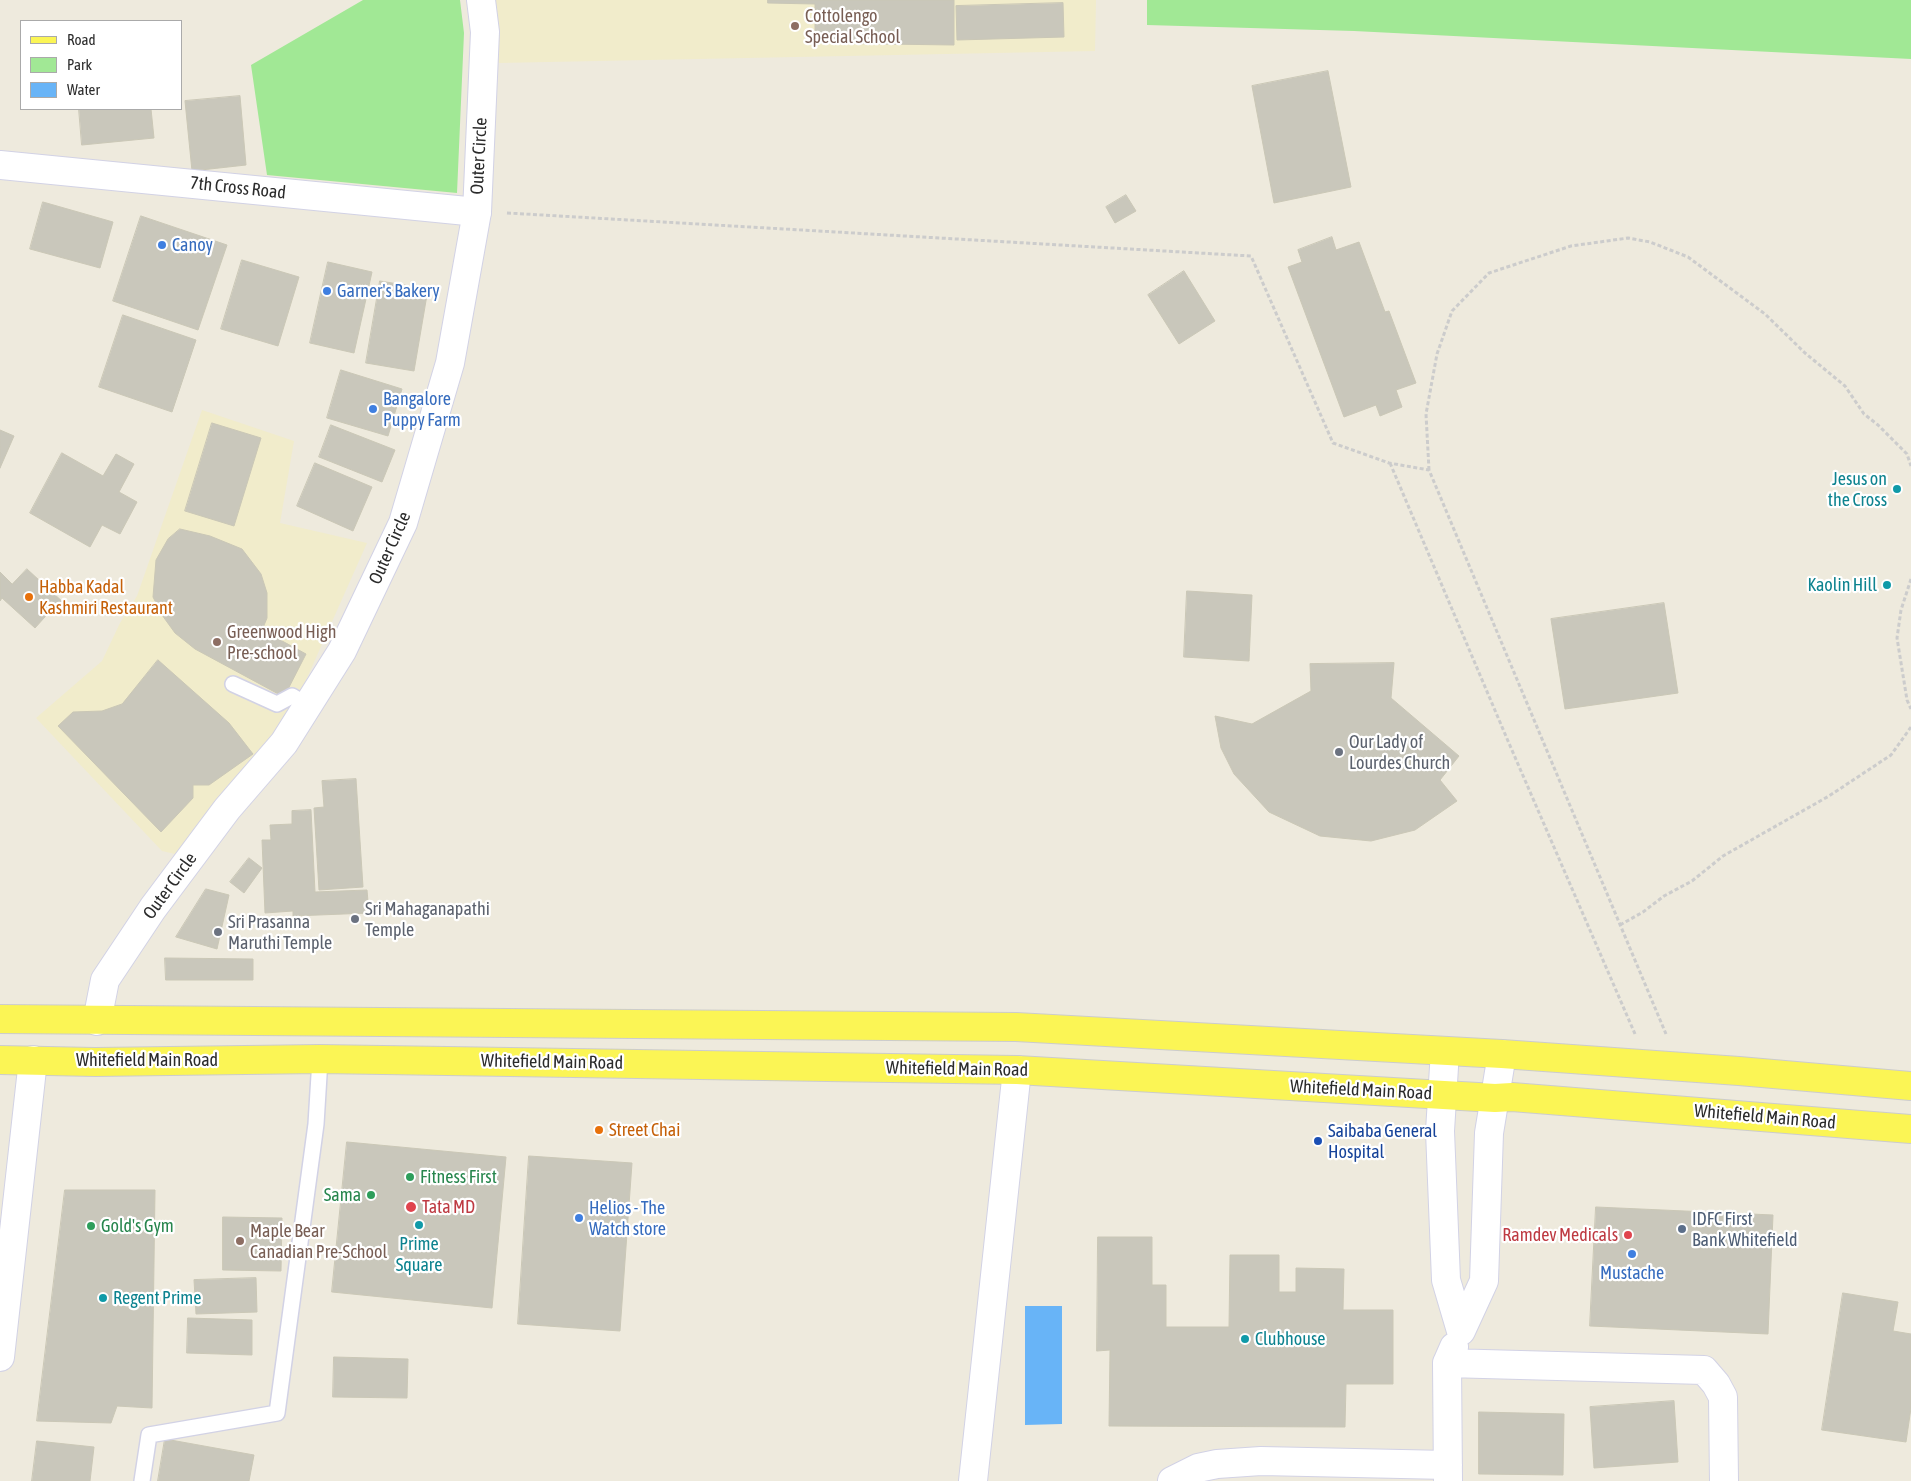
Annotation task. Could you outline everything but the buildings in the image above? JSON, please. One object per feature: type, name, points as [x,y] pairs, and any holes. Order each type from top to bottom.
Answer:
[{"type":"main road","points":[[0,1019],[1016,1026],[1502,1054],[1739,1071],[1911,1086]]},
{"type":"main road","name":"Whitefield Main Road","points":[[0,1060],[94,1062],[320,1059],[1017,1070],[1495,1098],[1512,1097],[1911,1129]]},
{"type":"street","name":"Outer Circle","points":[[97,1021],[105,980],[153,908],[227,809],[284,743],[342,651],[404,523],[450,363],[477,212],[485,32],[481,0]]},
{"type":"street","name":"7th Cross Road","points":[[0,165],[477,212]]},
{"type":"street","points":[[1445,1051],[1440,1130],[1446,1280],[1462,1331]]},
{"type":"street","points":[[1172,1481],[1198,1468],[1217,1464],[1261,1461],[1448,1473],[1447,1364],[1484,1281],[1489,1133],[1502,1054]]},
{"type":"street","points":[[0,1357],[11,1174],[34,1060]]},
{"type":"street","points":[[973,1481],[1017,1070]]},
{"type":"street","points":[[1447,1364],[1704,1370],[1716,1384],[1723,1397],[1724,1481]]},
{"type":"lane","points":[[233,684],[277,704],[292,696],[307,705]]},
{"type":"lane","points":[[142,1481],[148,1435],[277,1413],[316,1124],[320,1059]]},
{"type":"path","points":[[477,212],[1251,256],[1332,443],[1390,462],[1429,470]]},
{"type":"path","points":[[1679,1067],[1429,470],[1426,414],[1437,354],[1452,311],[1489,273],[1571,246],[1628,238],[1650,242],[1688,257],[1765,314],[1806,353],[1845,386],[1864,414],[1907,454],[1911,466]]},
{"type":"path","points":[[1390,462],[1508,741],[1637,1038],[1646,1065]]},
{"type":"path","points":[[1911,579],[1901,610],[1897,638],[1907,700],[1911,709]]},
{"type":"path","points":[[1620,925],[1643,912],[1664,896],[1692,881],[1723,856],[1828,796],[1890,755],[1911,727]]},
{"type":"shaded area","name":"Cottolengo Special School","points":[[493,0],[1096,0],[1095,51],[498,63]]},
{"type":"shaded area","name":"Greenwood High Pre-school","points":[[202,410],[294,441],[280,523],[367,543],[303,687],[272,738],[175,854],[162,851],[36,718],[102,661],[120,623],[137,596]]},
{"type":"green space","points":[[363,0],[460,0],[464,33],[457,193],[267,175],[251,65]]},
{"type":"green space","points":[[1147,0],[1911,0],[1911,59],[1354,31],[1147,25]]},
{"type":"water","points":[[1025,1306],[1062,1306],[1062,1424],[1025,1425]]},
{"type":"place","name":"Cottolengo Special School","points":[[795,26]]},
{"type":"place","name":"Canoy","points":[[162,245]]},
{"type":"place","name":"Garner's Bakery","points":[[327,291]]},
{"type":"place","name":"Bangalore Puppy Farm","points":[[373,409]]},
{"type":"place","name":"Jesus on the Cross","points":[[1897,489]]},
{"type":"place","name":"Kaolin Hill","points":[[1887,585]]},
{"type":"place","name":"Habba Kadal Kashmiri Restaurant","points":[[29,597]]},
{"type":"place","name":"Greenwood High Pre-school","points":[[217,642]]},
{"type":"place","name":"Our Lady of Lourdes Church","points":[[1339,752]]},
{"type":"place","name":"Sri Mahaganapathi Temple","points":[[355,919]]},
{"type":"place","name":"Sri Prasanna Maruthi Temple","points":[[218,932]]},
{"type":"place","name":"Street Chai","points":[[599,1130]]},
{"type":"place","name":"Saibaba General Hospital","points":[[1318,1141]]},
{"type":"place","name":"Fitness First","points":[[410,1177]]},
{"type":"place","name":"Sama","points":[[371,1195]]},
{"type":"place","name":"Tata MD","points":[[411,1207]]},
{"type":"place","name":"Helios - The Watch store","points":[[579,1218]]},
{"type":"place","name":"Prime Square","points":[[419,1225]]},
{"type":"place","name":"Gold's Gym","points":[[91,1226]]},
{"type":"place","name":"IDFC First Bank Whitefield","points":[[1682,1229]]},
{"type":"place","name":"Ramdev Medicals","points":[[1628,1235]]},
{"type":"place","name":"Maple Bear Canadian Pre-School","points":[[240,1241]]},
{"type":"place","name":"Mustache","points":[[1632,1254]]},
{"type":"place","name":"Regent Prime","points":[[103,1298]]},
{"type":"place","name":"Clubhouse","points":[[1245,1339]]}]
